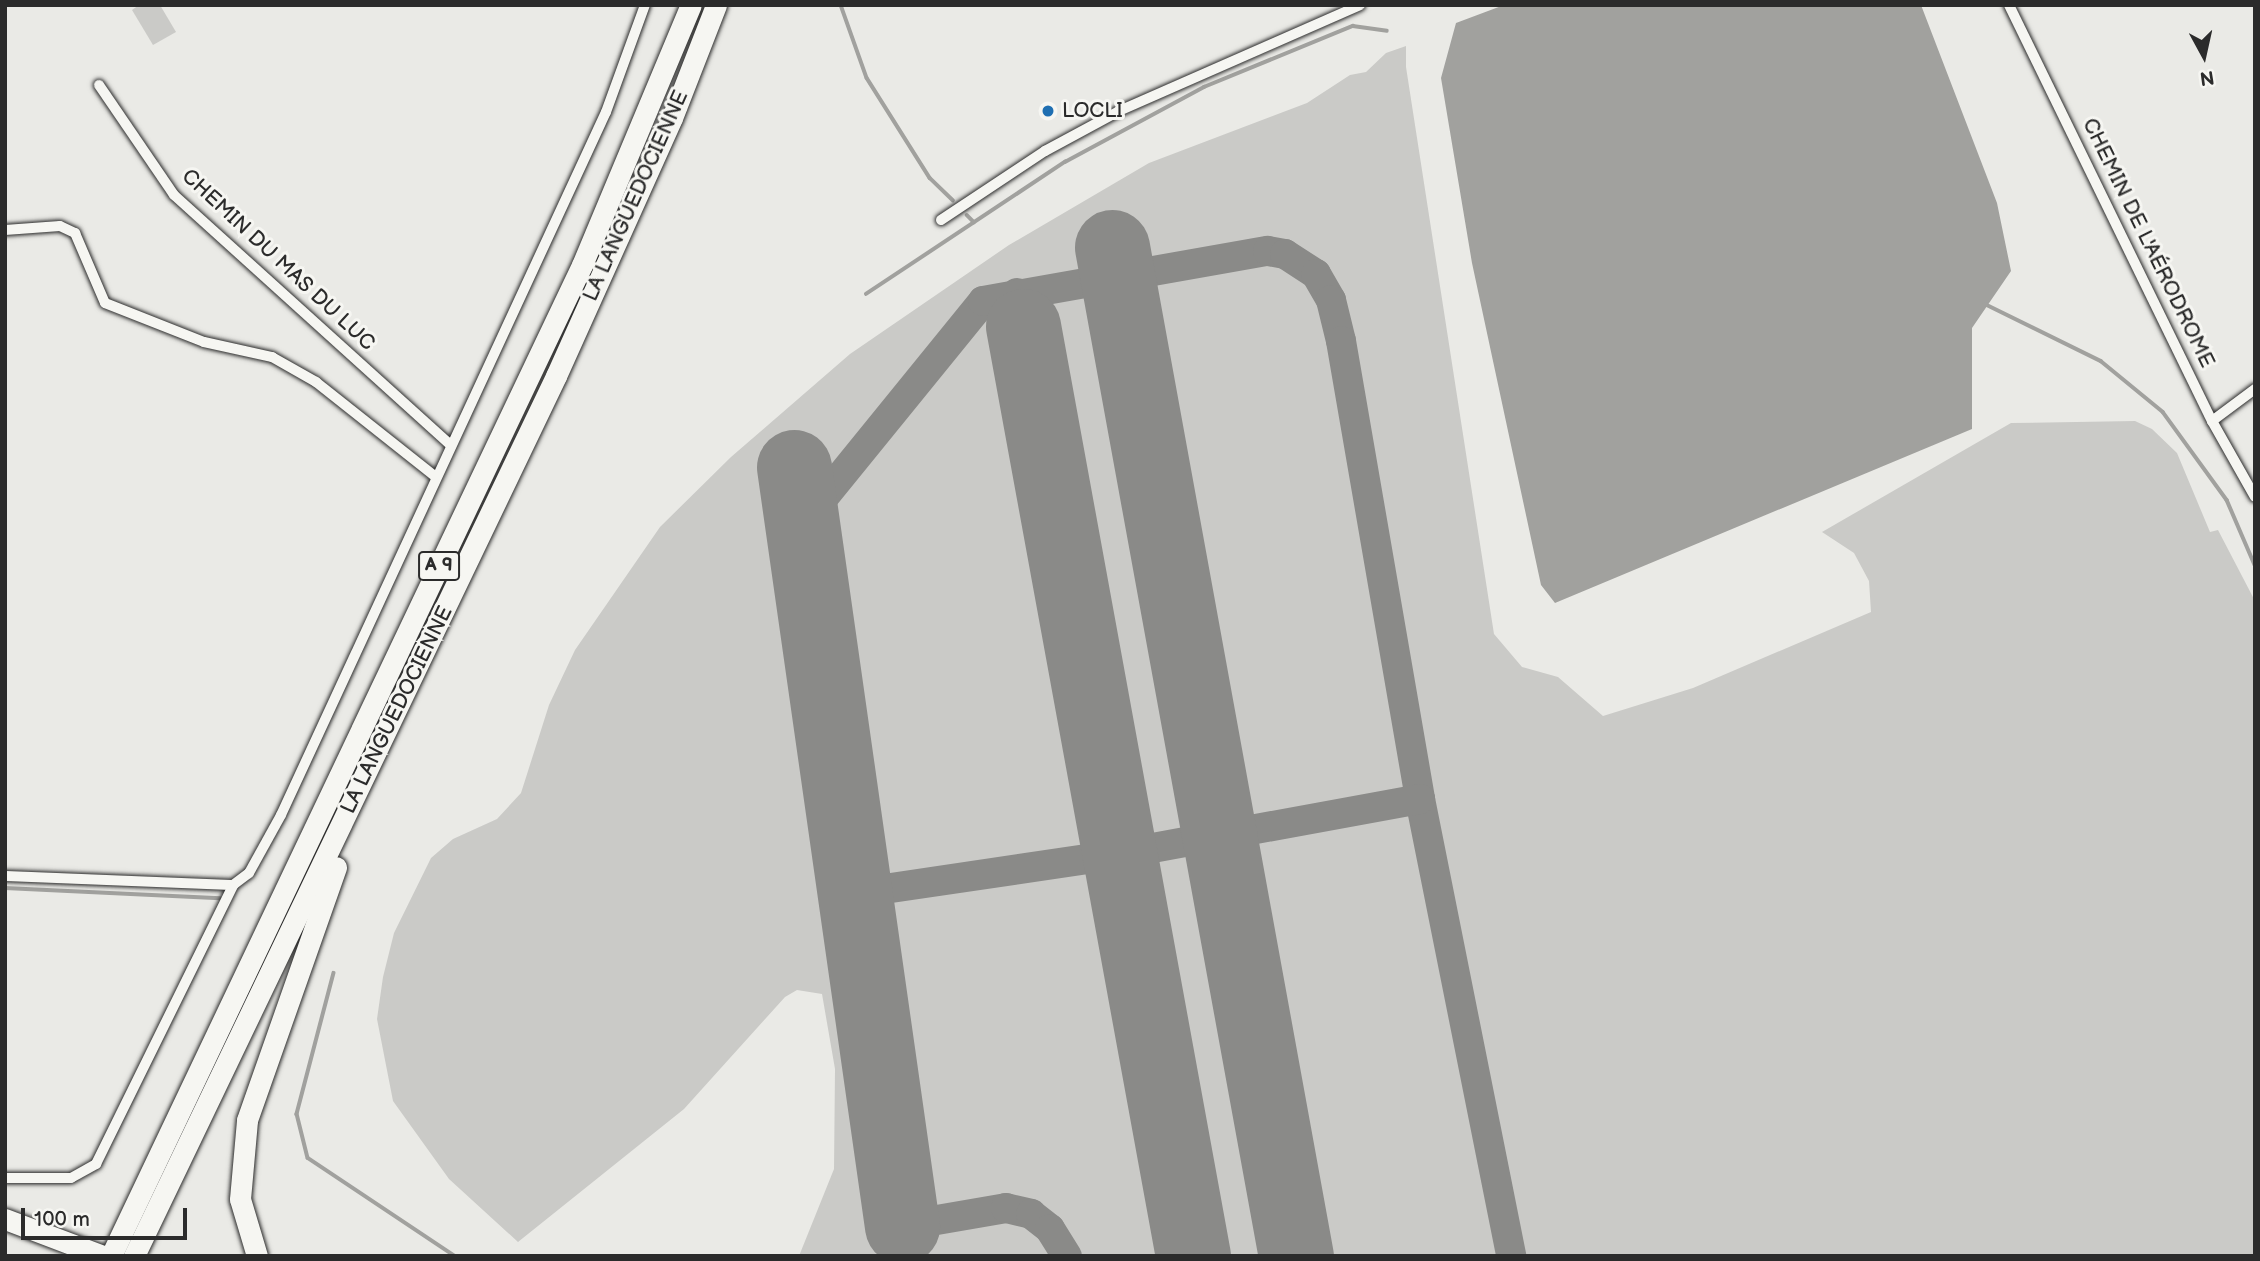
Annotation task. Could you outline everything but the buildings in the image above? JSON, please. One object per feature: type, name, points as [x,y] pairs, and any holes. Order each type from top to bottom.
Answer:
[{"type":"highway","name":"LA LANGUEDOCIENNE","points":[[111,1256],[577,276],[691,5]]},
{"type":"highway","name":"LA LANGUEDOCIENNE","points":[[134,1256],[561,364],[658,150],[716,5]]},
{"type":"highway","points":[[257,1256],[240,1199],[247,1121],[346,844],[352,805]]},
{"type":"highway","points":[[5,1219],[103,1256]]},
{"type":"highway","points":[[5,1227],[46,1236],[82,1256]]},
{"type":"street","points":[[5,1178],[71,1178],[96,1164],[233,885],[249,873],[267,844],[606,111],[645,5]]},
{"type":"street","points":[[941,220],[1045,152],[1119,111],[1360,5]]},
{"type":"street","name":"CHEMIN DE L'AÉRODROME","points":[[2009,5],[2212,421],[2255,497]]},
{"type":"street","name":"CHEMIN DU MAS DU LUC","points":[[99,85],[174,195],[451,446]]},
{"type":"street","points":[[5,230],[60,226],[75,233],[105,303],[204,342],[272,358],[316,382],[436,477]]},
{"type":"street","points":[[2212,421],[2255,389]]},
{"type":"street","points":[[5,876],[233,885]]},
{"type":"shaded area","points":[[139,5],[160,5],[176,32],[153,45],[132,10]]},
{"type":"shaded area","points":[[1504,5],[1921,5],[1997,203],[2011,271],[1972,328],[1972,429],[1555,603],[1541,585],[1472,263],[1441,78],[1456,23]]},
{"type":"shaded area","points":[[1406,46],[1406,67],[1494,634],[1522,667],[1558,677],[1603,716],[1693,688],[1871,612],[1869,581],[1854,553],[1822,532],[2011,423],[2135,421],[2152,429],[2177,453],[2210,532],[2218,530],[2255,601],[2255,1256],[799,1256],[834,1169],[835,1069],[822,994],[797,990],[785,997],[684,1109],[518,1242],[449,1179],[393,1101],[377,1019],[383,977],[394,933],[431,858],[453,839],[497,819],[521,793],[549,705],[575,650],[660,527],[731,457],[850,354],[1009,245],[1149,163],[1307,103],[1350,75],[1366,72],[1386,53]]},
{"type":"waterway","points":[[841,5],[867,78],[930,178],[953,200]]},
{"type":"waterway","points":[[866,294],[1065,162],[1204,87],[1353,26],[1387,31]]},
{"type":"waterway","points":[[967,215],[974,222]]},
{"type":"waterway","points":[[1985,304],[2101,361],[2163,412],[2227,500],[2255,565]]},
{"type":"waterway","points":[[5,888],[220,898]]},
{"type":"waterway","points":[[334,973],[297,1114],[308,1158],[455,1256]]},
{"type":"taxiway","points":[[802,524],[983,301],[1268,251],[1285,254],[1316,274],[1331,300],[1341,341],[1420,799],[1511,1256]]},
{"type":"taxiway","points":[[1017,293],[1023,326]]},
{"type":"taxiway","points":[[857,893],[1120,854],[1420,799]]},
{"type":"taxiway","points":[[902,1226],[1006,1208],[1031,1214],[1050,1229],[1067,1256]]},
{"type":"runway","points":[[1112,247],[1296,1256]]},
{"type":"runway","points":[[1023,326],[1193,1256]]},
{"type":"runway","points":[[794,467],[902,1226]]},
{"type":"place","name":"LOCLI","points":[[1048,111]]}]
